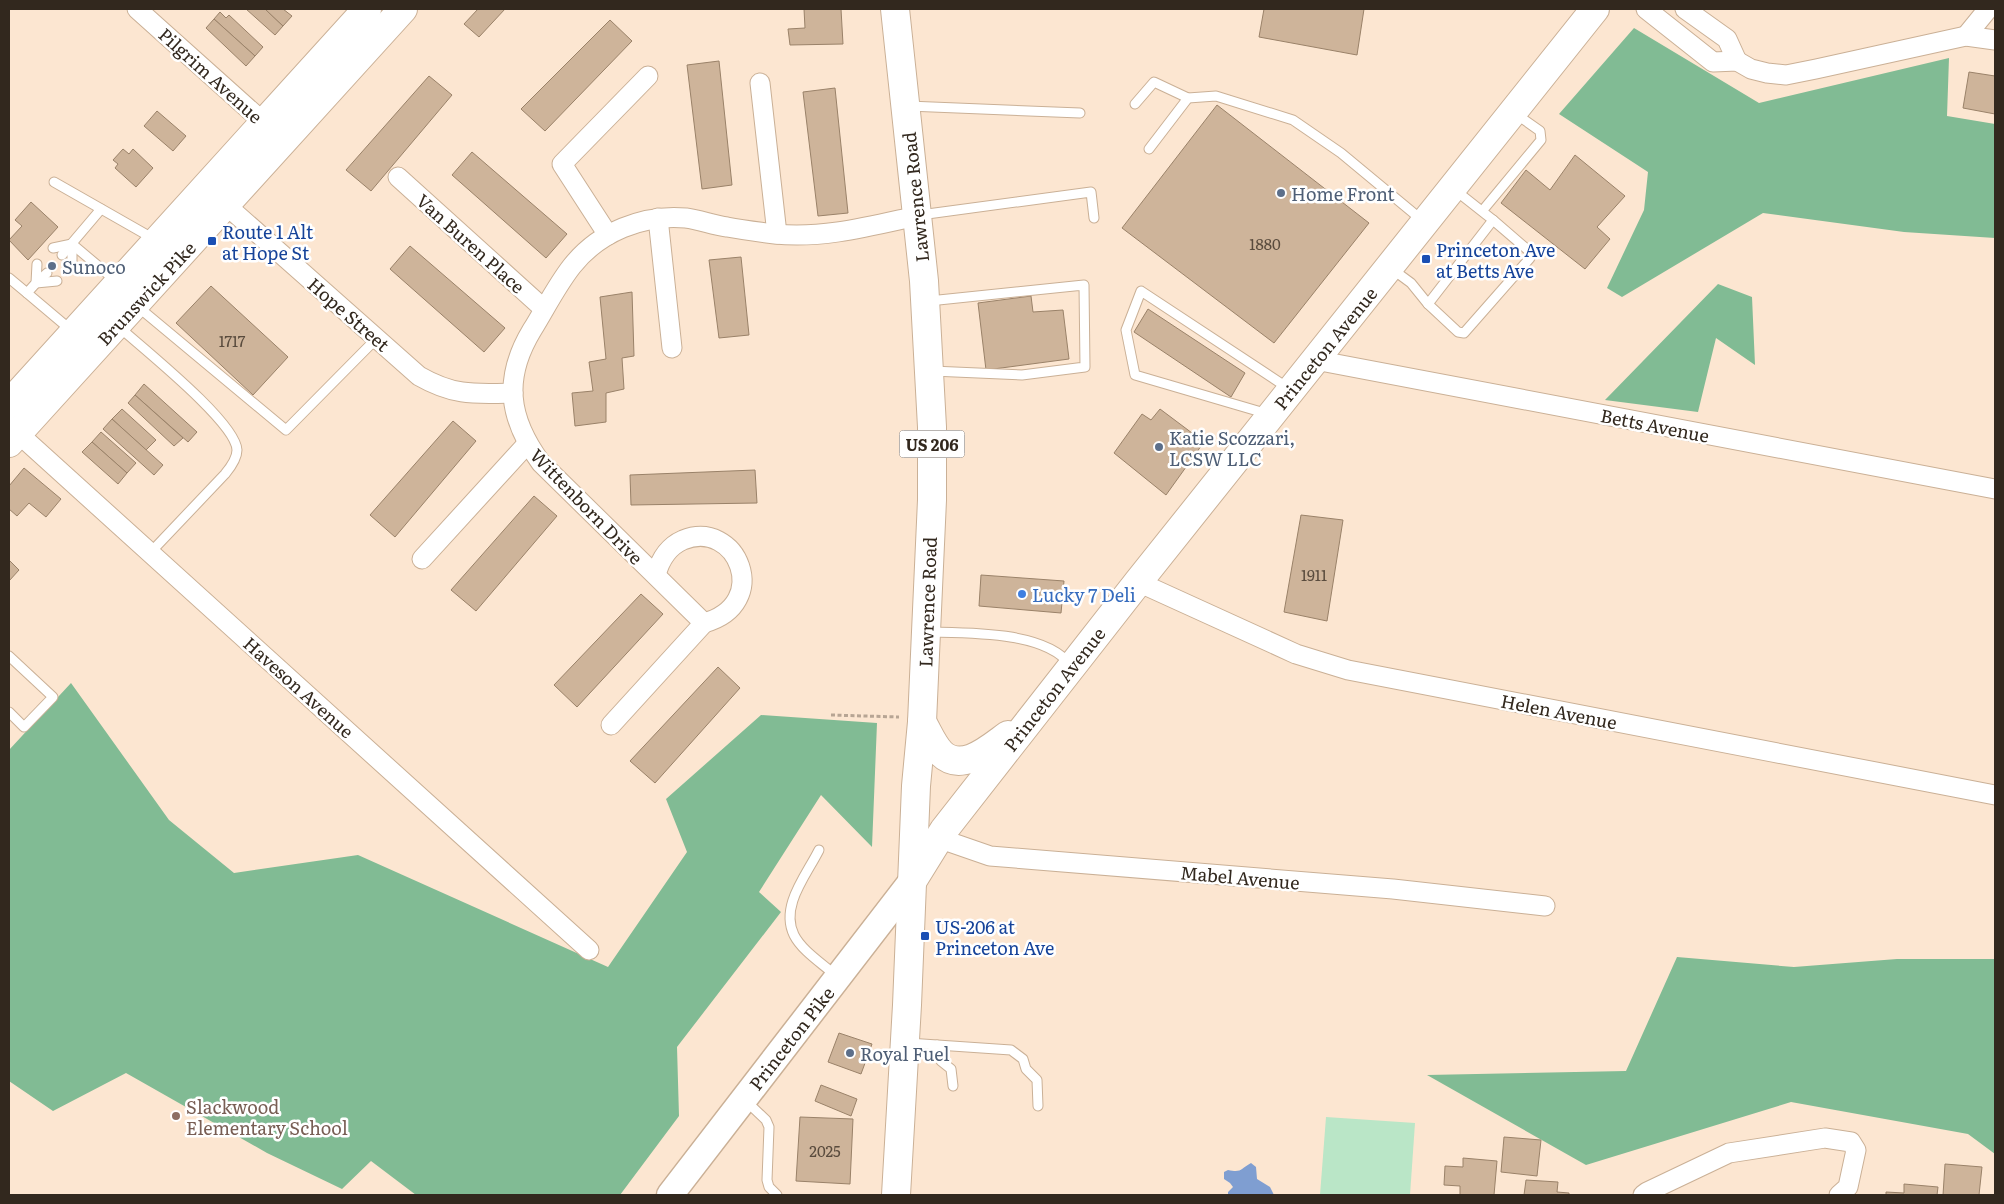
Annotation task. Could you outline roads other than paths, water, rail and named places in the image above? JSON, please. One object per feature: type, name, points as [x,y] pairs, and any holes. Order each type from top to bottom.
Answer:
[{"type":"main road","name":"Brunswick Pike","points":[[9,404],[367,9]]},
{"type":"main road","name":"Brunswick Pike","points":[[12,434],[135,305],[403,9]]},
{"type":"main road","name":"Lawrence Road","points":[[895,9],[926,302],[930,371],[932,500],[926,632],[911,720],[916,786],[905,1042],[896,1195]]},
{"type":"main road","name":"Princeton Avenue","points":[[912,881],[938,838],[1138,582],[1595,9]]},
{"type":"main road","points":[[911,720],[946,757],[966,760],[988,749],[1035,714]]},
{"type":"main road","name":"Princeton Pike","points":[[670,1195],[912,881]]},
{"type":"street","name":"Pilgrim Avenue","points":[[137,9],[284,141]]},
{"type":"street","points":[[1646,9],[1713,62],[1737,60],[1759,71],[1786,74],[1816,70],[1966,36],[1995,40]]},
{"type":"street","points":[[1685,9],[1727,39],[1737,60]]},
{"type":"street","points":[[1966,36],[1988,9]]},
{"type":"street","points":[[608,235],[562,164],[648,76]]},
{"type":"street","points":[[760,83],[777,234]]},
{"type":"street","name":"Van Buren Place","points":[[398,177],[544,310]]},
{"type":"street","name":"Hope Street","points":[[206,187],[419,376],[438,386],[459,392],[513,393]]},
{"type":"street","name":"Wittenborn Drive","points":[[704,623],[541,463],[528,444],[515,412],[513,393],[516,364],[523,345],[572,266],[589,248],[608,235],[637,222],[658,218],[687,218],[728,228],[777,234],[811,234],[852,230],[918,216]]},
{"type":"street","points":[[658,218],[672,348]]},
{"type":"street","name":"Betts Avenue","points":[[1315,360],[1995,489]]},
{"type":"street","name":"Haveson Avenue","points":[[12,434],[150,553],[589,950]]},
{"type":"street","points":[[422,559],[528,444]]},
{"type":"street","points":[[611,725],[704,623],[718,619],[729,612],[738,600],[742,586],[742,571],[736,557],[727,546],[716,540],[704,537],[690,538],[676,543],[666,552],[659,564],[656,575]]},
{"type":"street","name":"Helen Avenue","points":[[1138,582],[1296,654],[1348,670],[1995,795]]},
{"type":"street","name":"Mabel Avenue","points":[[938,838],[990,856],[1393,890],[1545,906]]},
{"type":"street","points":[[1643,1195],[1729,1153],[1825,1138],[1851,1142],[1856,1150],[1848,1187],[1839,1195]]},
{"type":"lane","points":[[1135,104],[1154,82],[1188,98],[1216,96],[1293,120],[1342,153],[1425,223]]},
{"type":"lane","points":[[1149,149],[1188,98]]},
{"type":"lane","points":[[905,106],[1080,113]]},
{"type":"lane","points":[[1483,210],[1541,140],[1540,131],[1514,112]]},
{"type":"lane","points":[[54,182],[156,241]]},
{"type":"lane","points":[[1390,267],[1411,282],[1428,304],[1458,332],[1464,333],[1530,258],[1529,251],[1483,210],[1453,188]]},
{"type":"lane","points":[[918,216],[1091,192],[1094,218]]},
{"type":"lane","points":[[62,255],[101,209]]},
{"type":"lane","points":[[1428,304],[1493,220]]},
{"type":"lane","points":[[53,248],[72,244]]},
{"type":"lane","points":[[72,244],[72,264]]},
{"type":"lane","points":[[72,244],[118,283]]},
{"type":"lane","points":[[36,283],[37,264]]},
{"type":"lane","points":[[26,293],[47,273]]},
{"type":"lane","points":[[9,278],[74,332]]},
{"type":"lane","points":[[36,283],[57,281]]},
{"type":"lane","points":[[926,302],[1084,285],[1085,367],[1022,375],[930,371]]},
{"type":"lane","points":[[1271,415],[1134,375],[1126,330],[1141,292],[1290,390]]},
{"type":"lane","points":[[135,305],[286,430],[377,338]]},
{"type":"lane","points":[[117,324],[216,415],[231,434],[237,450],[233,463],[225,474],[150,553]]},
{"type":"lane","points":[[926,632],[994,634],[1053,650],[1065,657],[1072,667]]},
{"type":"lane","points":[[9,656],[53,697],[24,728],[9,712]]},
{"type":"lane","points":[[819,850],[791,904],[789,917],[795,936],[810,953],[838,977]]},
{"type":"lane","points":[[905,1042],[1011,1050],[1023,1059],[1026,1069],[1037,1080],[1038,1106]]},
{"type":"lane","points":[[938,1044],[941,1061],[951,1070],[953,1086]]},
{"type":"lane","points":[[744,1099],[766,1120],[770,1127],[767,1180],[769,1187],[777,1195]]},
{"type":"water","points":[[1251,1163],[1256,1167],[1257,1179],[1270,1187],[1274,1195],[1228,1195],[1228,1192],[1233,1187],[1224,1179],[1224,1172],[1228,1170],[1239,1171]]},
{"type":"place","name":"Home Front","points":[[1281,193]]},
{"type":"place","name":"Route 1 Alt at Hope St","points":[[212,241]]},
{"type":"place","name":"Princeton Ave at Betts Ave","points":[[1426,259]]},
{"type":"place","name":"Sunoco","points":[[52,266]]},
{"type":"place","name":"Katie Scozzari, LCSW LLC","points":[[1159,447]]},
{"type":"place","name":"Lucky 7 Deli","points":[[1022,594]]},
{"type":"place","name":"US-206 at Princeton Ave","points":[[925,936]]},
{"type":"place","name":"Royal Fuel","points":[[850,1053]]},
{"type":"place","name":"Slackwood Elementary School","points":[[176,1116]]}]
